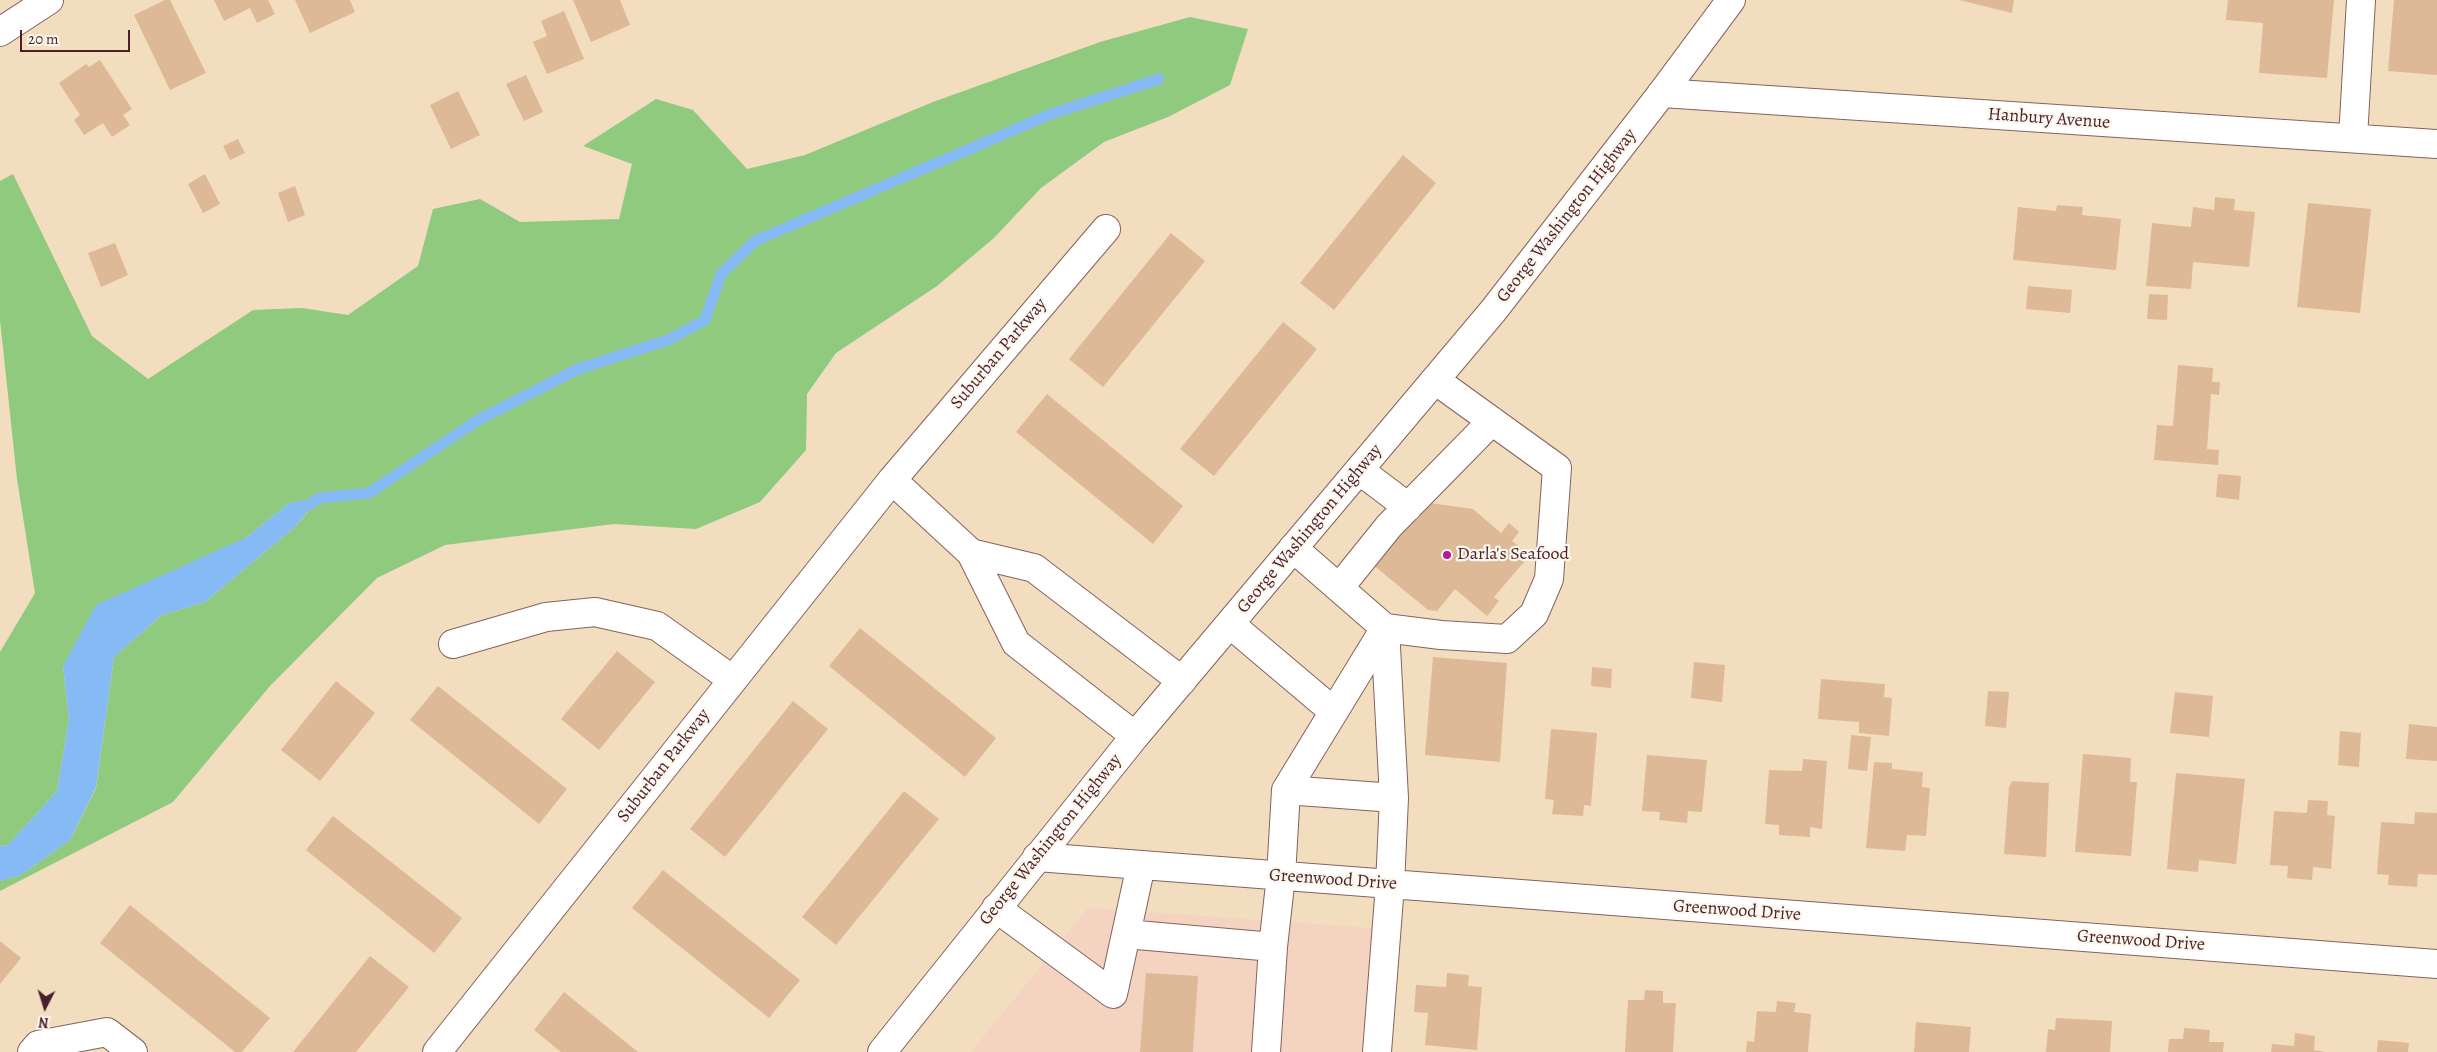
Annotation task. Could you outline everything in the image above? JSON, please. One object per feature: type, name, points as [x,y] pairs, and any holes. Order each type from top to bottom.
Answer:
[{"type":"street","points":[[0,32],[49,0]]},
{"type":"street","points":[[2353,138],[2361,0]]},
{"type":"street","name":"George Washington Highway","points":[[882,1052],[1135,736],[1493,311],[1662,93],[1724,2]]},
{"type":"street","name":"Hanbury Avenue","points":[[1662,93],[2437,144]]},
{"type":"street","name":"Suburban Parkway","points":[[437,1052],[892,480],[1106,229]]},
{"type":"street","points":[[1293,548],[1385,628],[1441,636],[1507,639],[1534,614],[1549,578],[1557,468],[1435,380]]},
{"type":"street","points":[[1339,588],[1389,526],[1492,421]]},
{"type":"street","points":[[1359,470],[1408,507]]},
{"type":"street","points":[[892,480],[971,552],[1016,642],[1135,736]]},
{"type":"street","points":[[971,552],[1034,568],[1182,681]]},
{"type":"street","points":[[453,644],[546,617],[595,612],[657,626],[733,680]]},
{"type":"street","points":[[1230,624],[1334,711]]},
{"type":"street","points":[[1266,1052],[1286,790],[1385,628]]},
{"type":"street","points":[[1376,1052],[1390,885],[1394,798],[1385,628]]},
{"type":"street","points":[[1286,790],[1394,798]]},
{"type":"street","name":"Greenwood Drive","points":[[1037,857],[2437,964]]},
{"type":"street","points":[[996,908],[1113,994],[1141,865]]},
{"type":"street","points":[[1126,934],[1273,947]]},
{"type":"street","points":[[32,1052],[38,1045],[107,1032],[132,1052]]},
{"type":"shaded area","points":[[1088,908],[1372,928],[1362,1052],[971,1052]]},
{"type":"green space","points":[[1190,17],[1248,29],[1230,85],[1168,117],[1104,142],[1041,188],[994,238],[937,286],[836,353],[807,394],[806,450],[760,502],[696,529],[614,524],[445,545],[377,578],[270,686],[173,802],[0,891],[0,881],[21,875],[70,840],[96,788],[114,657],[162,615],[205,602],[295,527],[319,499],[289,503],[247,537],[63,666],[69,719],[57,791],[8,845],[0,846],[0,652],[35,593],[17,479],[0,320],[0,181],[13,174],[92,336],[148,379],[253,310],[302,308],[348,315],[418,266],[433,209],[480,199],[520,222],[619,219],[632,164],[583,146],[656,99],[693,110],[747,169],[805,155],[933,102],[1100,42]]},
{"type":"water","points":[[319,498],[295,527],[205,602],[162,615],[114,657],[96,787],[70,840],[21,875],[0,881],[0,846],[8,845],[57,791],[69,719],[63,666],[96,605],[247,537],[289,503]]},
{"type":"building","points":[[165,0],[170,0],[206,73],[170,90],[134,15]]},
{"type":"building","points":[[214,0],[268,0],[275,14],[257,23],[250,8],[224,21]]},
{"type":"building","points":[[295,0],[350,0],[355,12],[310,33]]},
{"type":"building","points":[[573,0],[620,0],[630,25],[591,42]]},
{"type":"building","points":[[1959,0],[2014,0],[2012,13]]},
{"type":"building","points":[[2228,0],[2334,0],[2327,78],[2259,73],[2263,23],[2226,20]]},
{"type":"building","points":[[2394,0],[2437,0],[2437,75],[2388,71]]},
{"type":"building","points":[[564,11],[584,59],[547,74],[533,42],[547,36],[541,21]]},
{"type":"building","points":[[100,60],[132,109],[123,115],[130,125],[112,137],[103,123],[84,135],[74,120],[80,115],[59,83],[86,64],[89,67]]},
{"type":"building","points":[[526,75],[543,112],[524,121],[506,84]]},
{"type":"building","points":[[458,91],[480,135],[451,149],[430,105]]},
{"type":"building","points":[[238,139],[245,153],[230,160],[223,146]]},
{"type":"building","points":[[1403,155],[1436,183],[1334,310],[1300,283]]},
{"type":"building","points":[[205,174],[220,204],[203,213],[188,184]]},
{"type":"building","points":[[295,186],[305,215],[288,222],[278,193]]},
{"type":"building","points":[[2215,197],[2235,199],[2234,210],[2255,212],[2249,267],[2193,262],[2191,289],[2146,286],[2152,223],[2191,227],[2193,207],[2214,210]]},
{"type":"building","points":[[2308,203],[2371,209],[2360,313],[2297,307]]},
{"type":"building","points":[[2057,205],[2083,207],[2082,215],[2121,219],[2116,270],[2013,260],[2018,207],[2056,211]]},
{"type":"building","points":[[1171,233],[1205,261],[1103,387],[1069,359]]},
{"type":"building","points":[[115,243],[128,275],[101,287],[88,253]]},
{"type":"building","points":[[2028,286],[2072,290],[2070,313],[2026,309]]},
{"type":"building","points":[[2149,294],[2168,295],[2167,320],[2147,319]]},
{"type":"building","points":[[1283,322],[1317,349],[1214,476],[1180,449]]},
{"type":"building","points":[[2178,365],[2213,368],[2212,382],[2220,382],[2219,395],[2211,394],[2207,449],[2219,450],[2218,465],[2154,460],[2157,425],[2173,426]]},
{"type":"building","points":[[1047,394],[1183,506],[1153,544],[1016,432]]},
{"type":"building","points":[[2218,474],[2241,476],[2239,500],[2216,497]]},
{"type":"building","points":[[1422,502],[1473,509],[1501,533],[1509,523],[1519,532],[1512,541],[1530,555],[1494,597],[1499,601],[1487,616],[1455,589],[1437,611],[1428,610],[1372,564]]},
{"type":"building","points":[[860,628],[996,738],[965,777],[829,666]]},
{"type":"building","points":[[617,651],[655,682],[599,750],[561,719]]},
{"type":"building","points":[[1433,657],[1507,663],[1500,762],[1425,755]]},
{"type":"building","points":[[1694,662],[1725,665],[1722,702],[1691,698]]},
{"type":"building","points":[[1592,667],[1612,669],[1611,688],[1591,686]]},
{"type":"building","points":[[1821,679],[1885,684],[1884,697],[1892,698],[1889,736],[1859,733],[1859,722],[1818,719]]},
{"type":"building","points":[[336,681],[375,713],[320,781],[281,750]]},
{"type":"building","points":[[438,686],[567,789],[539,824],[410,720]]},
{"type":"building","points":[[1988,691],[2009,692],[2006,728],[1985,726]]},
{"type":"building","points":[[2175,692],[2213,696],[2209,737],[2170,733]]},
{"type":"building","points":[[793,701],[828,729],[725,857],[690,829]]},
{"type":"building","points":[[2409,724],[2437,727],[2437,761],[2406,759]]},
{"type":"building","points":[[1551,729],[1597,733],[1591,806],[1584,805],[1583,816],[1552,814],[1554,800],[1545,799]]},
{"type":"building","points":[[2340,731],[2361,733],[2359,767],[2338,765]]},
{"type":"building","points":[[1851,735],[1871,737],[1867,771],[1848,769]]},
{"type":"building","points":[[2083,754],[2131,758],[2130,782],[2137,782],[2131,856],[2075,852]]},
{"type":"building","points":[[1647,755],[1707,760],[1702,812],[1688,811],[1687,823],[1659,820],[1660,812],[1642,811]]},
{"type":"building","points":[[1803,759],[1827,761],[1822,829],[1810,827],[1810,837],[1779,835],[1779,825],[1765,824],[1769,770],[1802,771]]},
{"type":"building","points":[[1874,762],[1892,763],[1892,769],[1923,772],[1922,787],[1930,788],[1926,836],[1907,835],[1905,851],[1866,848]]},
{"type":"building","points":[[2176,773],[2245,779],[2236,864],[2199,860],[2198,872],[2167,869]]},
{"type":"building","points":[[2012,781],[2049,783],[2046,857],[2004,854],[2009,787]]},
{"type":"building","points":[[904,791],[939,819],[836,945],[802,917]]},
{"type":"building","points":[[2308,800],[2328,801],[2327,815],[2335,816],[2331,869],[2313,867],[2312,880],[2287,878],[2288,866],[2270,865],[2274,811],[2307,813]]},
{"type":"building","points":[[2415,812],[2437,813],[2437,875],[2418,874],[2417,887],[2388,885],[2389,875],[2377,874],[2381,822],[2414,824]]},
{"type":"building","points":[[333,816],[462,918],[434,953],[306,850]]},
{"type":"building","points":[[663,870],[800,980],[769,1018],[632,908]]},
{"type":"building","points":[[130,905],[270,1018],[242,1052],[235,1052],[100,943]]},
{"type":"building","points":[[0,941],[21,958],[0,984]]},
{"type":"building","points":[[370,956],[409,987],[356,1052],[293,1052]]},
{"type":"building","points":[[1146,973],[1198,976],[1193,1052],[1140,1052]]},
{"type":"building","points":[[1447,973],[1469,975],[1468,986],[1482,987],[1477,1050],[1425,1045],[1428,1013],[1414,1012],[1416,985],[1446,987]]},
{"type":"building","points":[[1645,990],[1663,991],[1663,1003],[1676,1003],[1673,1052],[1625,1052],[1628,1000],[1644,1000]]},
{"type":"building","points":[[564,992],[638,1052],[561,1052],[534,1030]]},
{"type":"building","points":[[1777,1001],[1796,1003],[1794,1012],[1811,1014],[1808,1052],[1746,1052],[1747,1041],[1754,1042],[1757,1011],[1776,1012]]},
{"type":"building","points":[[2056,1018],[2112,1021],[2110,1052],[2046,1052],[2048,1029],[2055,1030]]},
{"type":"building","points":[[1916,1022],[1971,1027],[1969,1052],[1914,1052]]},
{"type":"building","points":[[2184,1028],[2210,1030],[2209,1042],[2224,1042],[2223,1052],[2168,1052],[2169,1039],[2183,1039]]},
{"type":"building","points":[[2295,1033],[2315,1036],[2314,1050],[2325,1052],[2271,1052],[2272,1044],[2294,1046]]},
{"type":"building","points":[[2378,1040],[2409,1043],[2408,1052],[2377,1052]]},
{"type":"waterway","points":[[307,506],[319,498],[369,493],[478,420],[578,369],[668,340],[705,320],[721,274],[755,241],[1051,114],[1159,79]]},
{"type":"place","name":"Darla's Seafood","points":[[1447,555]]}]
